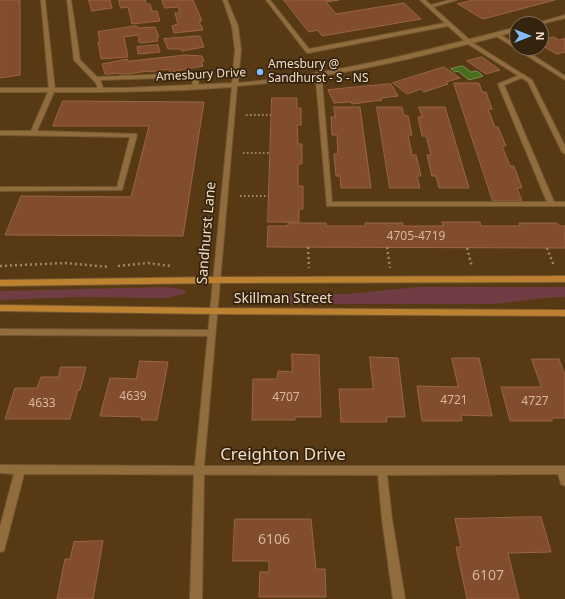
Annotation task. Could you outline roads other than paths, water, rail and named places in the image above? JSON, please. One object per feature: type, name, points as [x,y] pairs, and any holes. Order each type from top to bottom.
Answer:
[{"type":"main road","name":"Skillman Street","points":[[0,283],[216,280],[565,280]]},
{"type":"main road","name":"Skillman Street","points":[[0,308],[565,314]]},
{"type":"street","points":[[33,133],[52,90],[43,0]]},
{"type":"street","points":[[68,0],[77,60],[99,83],[101,90]]},
{"type":"street","name":"Sandhurst Lane","points":[[196,599],[199,470],[238,50],[235,26],[225,0]]},
{"type":"street","points":[[268,0],[308,51],[449,24]]},
{"type":"street","points":[[422,0],[470,43],[530,81],[565,152]]},
{"type":"street","points":[[429,7],[455,0]]},
{"type":"street","points":[[549,20],[565,16]]},
{"type":"street","name":"Amesbury Drive","points":[[0,90],[101,90],[195,87],[235,84],[317,74],[403,59],[509,32]]},
{"type":"street","points":[[498,35],[509,43]]},
{"type":"street","points":[[530,56],[565,78]]},
{"type":"street","points":[[317,74],[319,81],[329,204],[565,204]]},
{"type":"street","points":[[95,79],[196,75],[195,87]]},
{"type":"street","points":[[522,76],[501,84],[551,204]]},
{"type":"street","points":[[0,132],[134,134],[120,189],[0,189]]},
{"type":"street","points":[[0,332],[211,333]]},
{"type":"street","name":"Creighton Drive","points":[[0,470],[382,472],[563,470]]},
{"type":"street","points":[[0,547],[20,470]]},
{"type":"street","points":[[563,470],[565,481]]},
{"type":"street","points":[[382,472],[398,599]]},
{"type":"place","name":"Amesbury @ Sandhurst - S - NS","points":[[260,72]]}]
